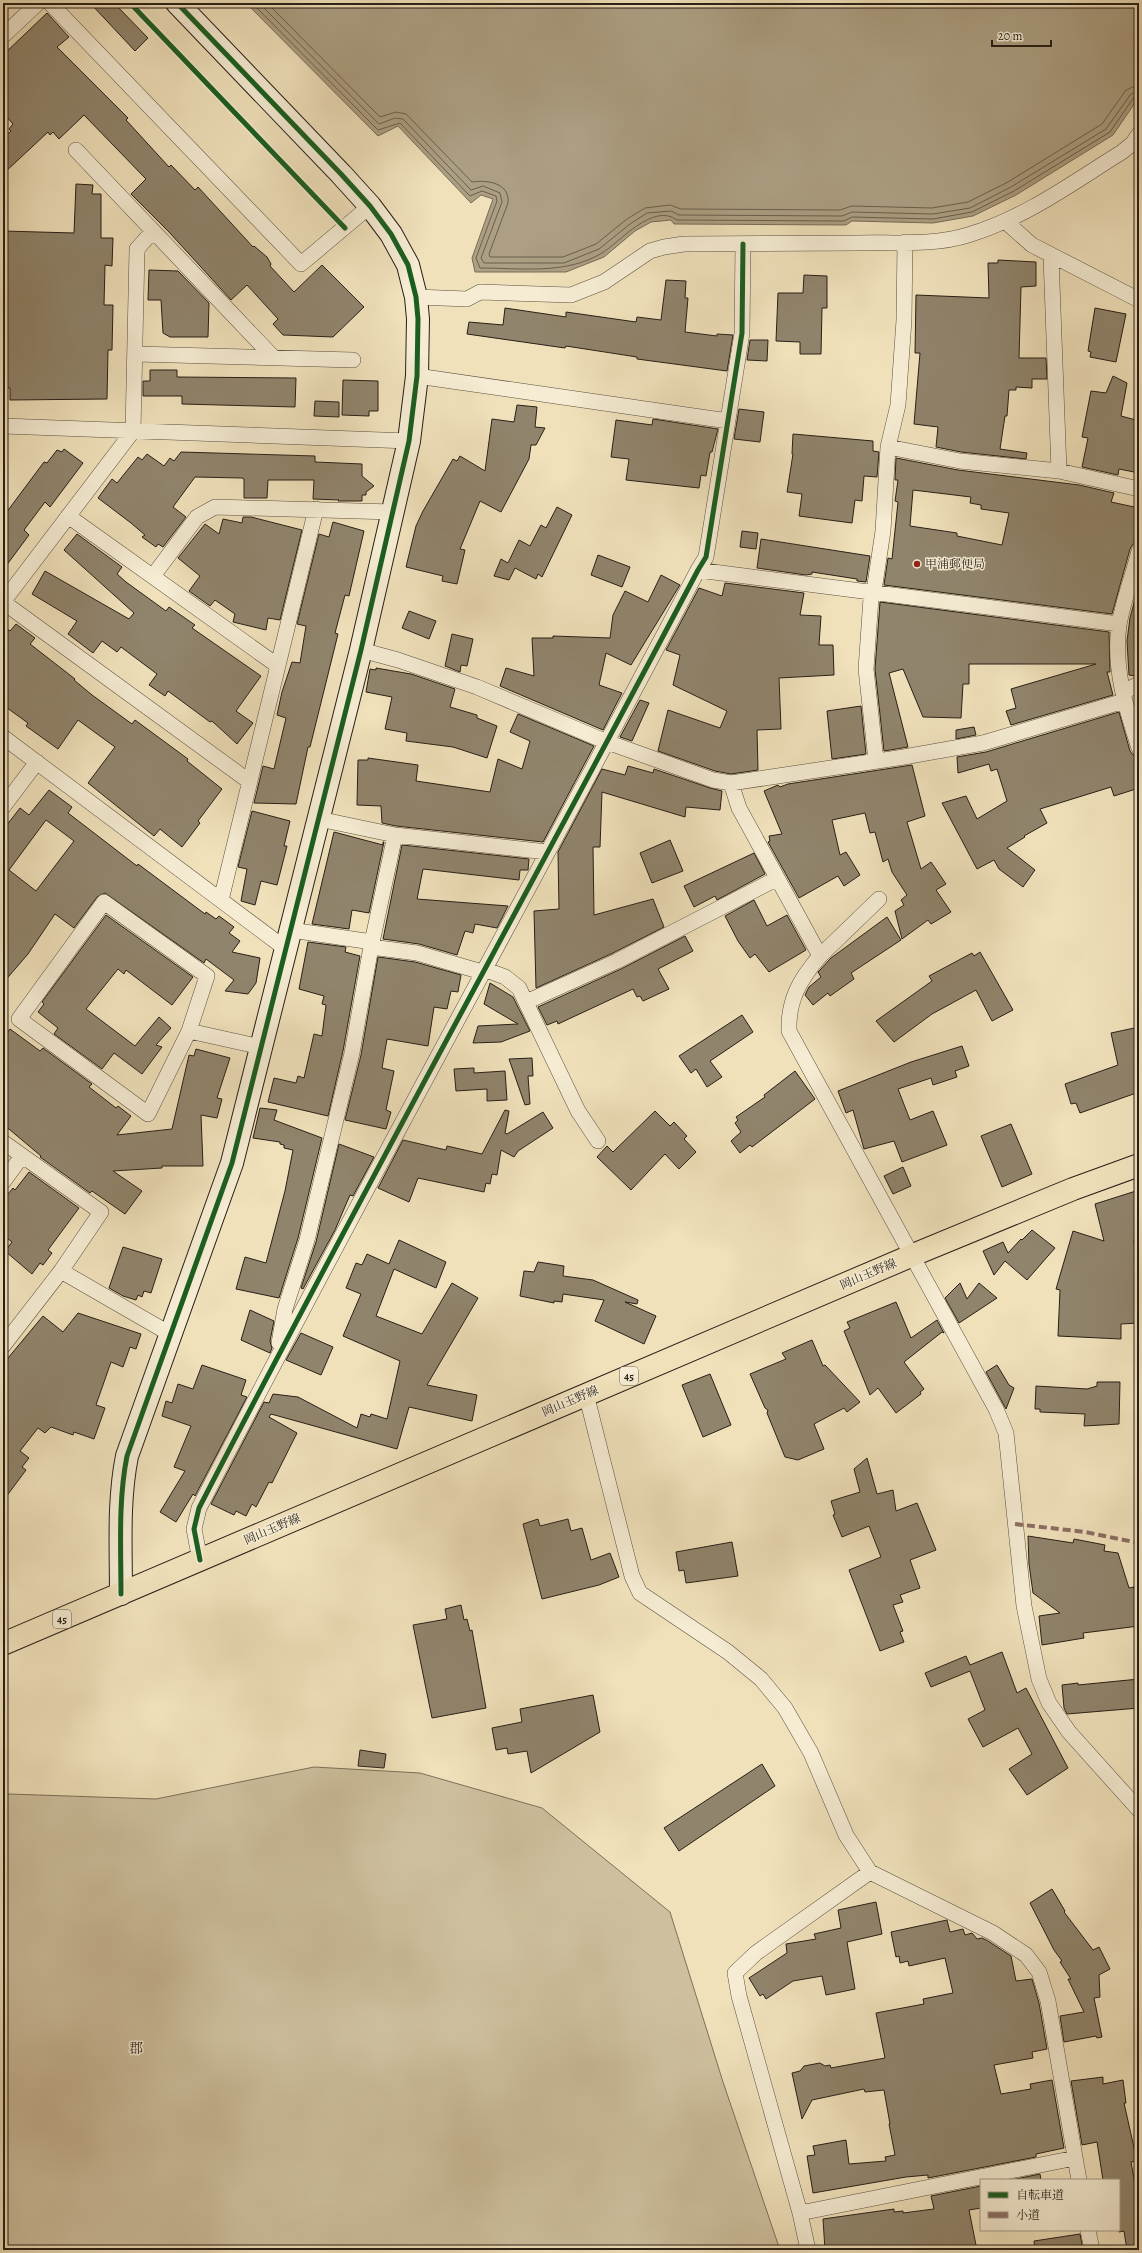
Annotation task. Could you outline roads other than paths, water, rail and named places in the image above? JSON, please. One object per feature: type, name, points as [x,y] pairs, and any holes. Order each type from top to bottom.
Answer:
[{"type":"main road","name":"岡山玉野線","points":[[3,1644],[913,1254],[1073,1189],[1139,1165]]},
{"type":"street","points":[[3,36],[38,3]]},
{"type":"street","points":[[50,3],[301,264],[370,206]]},
{"type":"street","points":[[121,1594],[122,1479],[127,1456],[172,1335],[232,1163],[361,650],[409,441],[417,376],[418,319],[416,297],[408,265],[390,234],[370,206],[177,3]]},
{"type":"street","points":[[416,297],[467,299],[480,292],[571,295],[604,282],[650,251],[684,244],[905,242],[942,240],[967,236],[1006,222],[1030,210],[1122,152],[1133,143],[1139,134]]},
{"type":"street","points":[[76,150],[274,358]]},
{"type":"street","points":[[1006,222],[1032,245],[1051,257],[1139,300]]},
{"type":"street","points":[[153,231],[138,249],[133,431],[3,602],[250,782]]},
{"type":"street","points":[[876,760],[866,669],[871,598],[874,591],[882,531],[888,447],[898,405],[904,320],[905,242]]},
{"type":"street","points":[[200,1560],[194,1529],[198,1508],[277,1356],[483,970],[706,557],[742,333],[743,244]]},
{"type":"street","points":[[1051,257],[1059,471]]},
{"type":"street","points":[[136,354],[353,360]]},
{"type":"street","points":[[417,376],[728,421]]},
{"type":"street","points":[[3,426],[409,441]]},
{"type":"street","points":[[888,447],[960,461],[1059,471],[1139,489]]},
{"type":"street","points":[[153,576],[197,517],[215,506],[393,512]]},
{"type":"street","points":[[221,900],[316,510]]},
{"type":"street","points":[[68,516],[278,666]]},
{"type":"street","points":[[1139,551],[1119,624],[1118,647],[1123,697],[1139,748]]},
{"type":"street","points":[[698,570],[874,591],[1119,624]]},
{"type":"street","points":[[361,650],[398,660],[478,687],[607,742],[713,780],[731,783],[983,743],[1123,697],[1139,684]]},
{"type":"street","points":[[3,737],[221,900],[288,939],[372,945],[417,954],[483,970],[505,977],[519,988],[578,1110],[598,1141]]},
{"type":"street","points":[[3,807],[37,762]]},
{"type":"street","points":[[731,783],[739,808],[776,879],[820,956]]},
{"type":"street","points":[[319,819],[395,835],[547,852]]},
{"type":"street","points":[[277,1356],[285,1309],[307,1240],[352,1053],[372,945],[395,835]]},
{"type":"street","points":[[526,1002],[616,961],[776,879]]},
{"type":"street","points":[[879,899],[820,956],[802,976],[789,1014],[789,1031],[913,1254],[996,1409],[1006,1433],[1024,1606],[1039,1679],[1049,1704],[1069,1732],[1139,1810]]},
{"type":"street","points":[[104,902],[207,976],[189,1030],[148,1114],[19,1019],[104,902]]},
{"type":"street","points":[[189,1030],[261,1046]]},
{"type":"street","points":[[3,1142],[100,1212],[61,1270],[3,1346]]},
{"type":"street","points":[[3,1182],[22,1156]]},
{"type":"street","points":[[61,1270],[172,1335]]},
{"type":"street","points":[[586,1394],[632,1576],[640,1593],[728,1652],[766,1685],[785,1708],[811,1753],[846,1835],[870,1872],[993,1933],[1026,1955],[1039,1972],[1048,2001],[1079,2179]]},
{"type":"street","points":[[808,2250],[800,2213],[739,1996],[735,1974],[756,1953],[870,1872]]},
{"type":"street","points":[[800,2213],[1075,2158]]},
{"type":"street","points":[[1088,2231],[1092,2250]]},
{"type":"water","points":[[246,3],[1139,3],[1139,97],[1113,135],[1016,195],[973,216],[933,223],[852,221],[846,225],[674,224],[671,220],[651,222],[635,231],[604,257],[566,272],[475,272],[472,258],[493,199],[481,195],[471,203],[398,126],[378,136]]},
{"type":"place","name":"甲浦郵便局","points":[[917,564]]},
{"type":"district","name":"郡","points":[[136,2048]]}]
